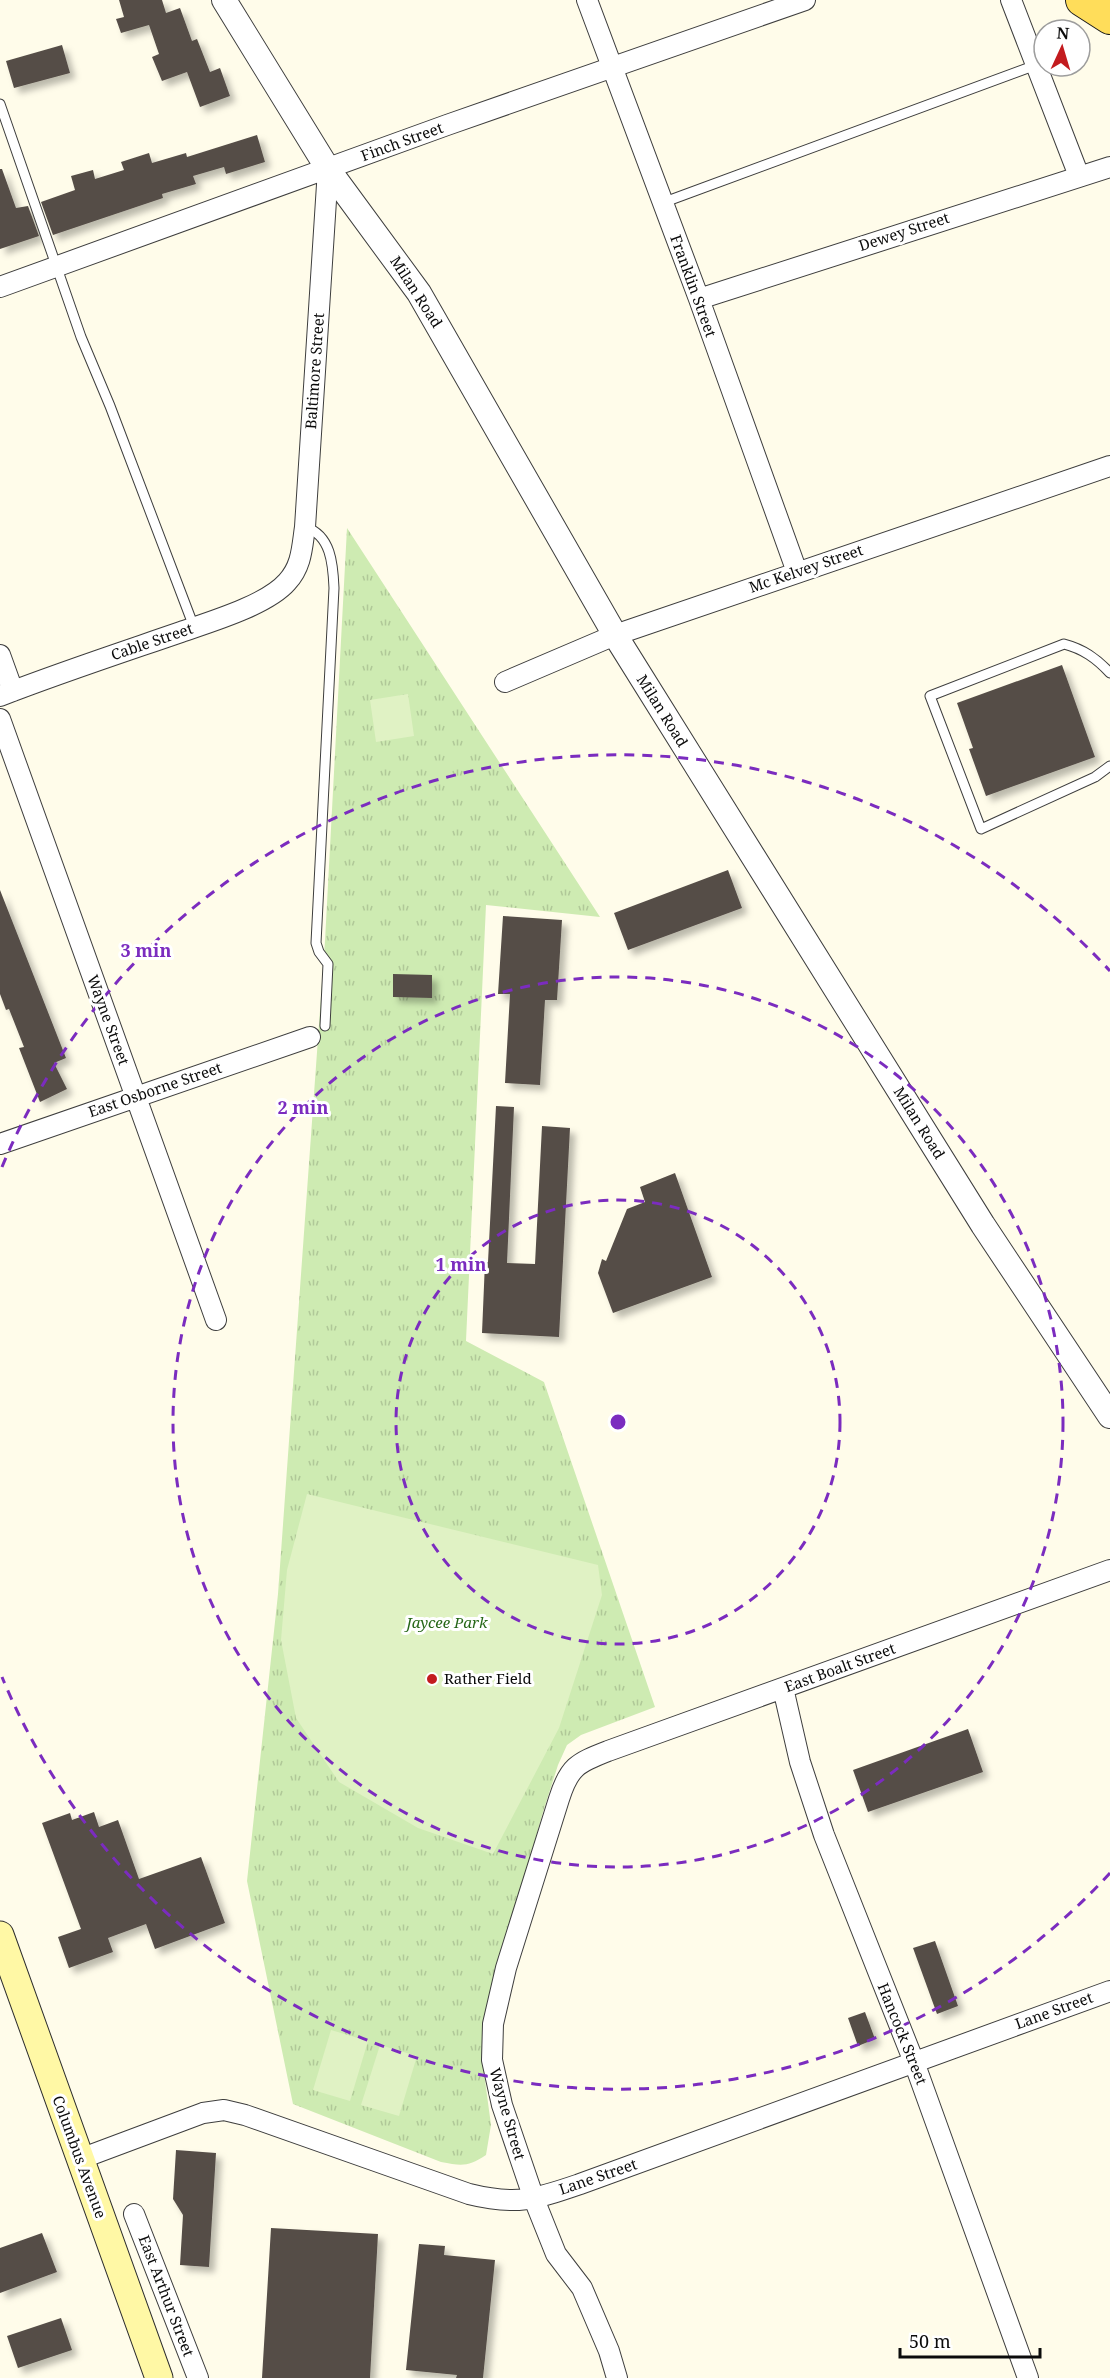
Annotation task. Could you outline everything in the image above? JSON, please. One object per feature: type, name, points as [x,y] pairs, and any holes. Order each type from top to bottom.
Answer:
[{"type":"main road","points":[[1082,0],[1110,18]]},
{"type":"main road","name":"Columbus Avenue","points":[[0,1935],[5,1967],[80,2159],[159,2378]]},
{"type":"street","name":"Milan Road","points":[[224,0],[328,169],[419,292],[615,635],[983,1226],[1110,1416]]},
{"type":"street","name":"Franklin Street","points":[[587,0],[699,299],[797,572]]},
{"type":"street","name":"Finch Street","points":[[0,287],[611,67],[805,0]]},
{"type":"street","points":[[1011,0],[1032,55]]},
{"type":"street","points":[[1041,78],[1079,176]]},
{"type":"street","name":"Dewey Street","points":[[699,299],[1110,167]]},
{"type":"street","name":"Baltimore Street","points":[[295,572],[302,554],[305,527],[328,169]]},
{"type":"street","name":"Mc Kelvey Street","points":[[505,682],[615,635],[1110,466]]},
{"type":"street","name":"Cable Street","points":[[7,694],[239,611],[277,591],[295,572]]},
{"type":"street","points":[[0,655],[7,694]]},
{"type":"street","name":"Wayne Street","points":[[0,719],[216,1320]]},
{"type":"street","name":"East Osborne Street","points":[[0,1144],[317,1032]]},
{"type":"street","name":"East Boalt Street","points":[[572,1769],[579,1763],[608,1751],[1110,1569]]},
{"type":"street","name":"Hancock Street","points":[[783,1688],[800,1762],[824,1835],[914,2062],[1028,2378]]},
{"type":"street","name":"Wayne Street","points":[[572,1769],[558,1799],[510,1957],[492,2031],[492,2060],[497,2088],[534,2199],[556,2254],[582,2288],[609,2352],[617,2378]]},
{"type":"street","name":"Lane Street","points":[[80,2159],[202,2113],[224,2110],[245,2115],[469,2194],[501,2200],[534,2199],[1110,1991]]},
{"type":"street","name":"East Arthur Street","points":[[134,2214],[198,2378]]},
{"type":"lane","points":[[662,203],[1032,66]]},
{"type":"lane","points":[[0,104],[56,266],[194,627]]},
{"type":"lane","points":[[305,527],[315,530],[327,546],[334,588],[316,943],[328,970],[317,1032]]},
{"type":"lane","points":[[1110,673],[1097,659],[1078,647],[1064,644],[930,696],[981,829],[1095,777],[1110,765]]},
{"type":"green space","name":"Jaycee Park","points":[[347,528],[600,917],[486,905],[466,1341],[544,1382],[655,1707],[581,1735],[567,1745],[558,1765],[482,2028],[484,2073],[491,2125],[486,2155],[465,2165],[441,2162],[293,2104],[247,1881],[278,1594],[325,941]]},
{"type":"green space","points":[[408,694],[414,736],[376,742],[370,700]]},
{"type":"green space","name":"Rather Field","points":[[307,1494],[598,1565],[602,1595],[559,1728],[493,1854],[418,1828],[339,1782],[296,1718],[281,1640],[287,1570]]},
{"type":"green space","points":[[331,2030],[368,2041],[350,2101],[313,2090]]},
{"type":"green space","points":[[380,2045],[417,2056],[399,2116],[361,2105]]},
{"type":"building","points":[[119,0],[162,0],[166,13],[180,8],[192,41],[197,39],[210,72],[220,68],[230,96],[200,107],[187,72],[162,81],[152,57],[159,54],[149,25],[121,33],[116,19],[124,17]]},
{"type":"building","points":[[62,45],[70,73],[14,88],[6,61]]},
{"type":"building","points":[[257,135],[265,162],[226,174],[224,167],[193,176],[196,184],[162,194],[163,198],[53,235],[41,202],[75,190],[71,176],[93,170],[95,179],[124,170],[121,162],[149,153],[152,163],[186,153],[187,157]]},
{"type":"building","points":[[0,169],[2,169],[16,208],[28,206],[39,236],[0,249]]},
{"type":"building","points":[[1062,665],[1095,757],[986,796],[969,749],[973,748],[957,703]]},
{"type":"building","points":[[728,870],[742,908],[628,950],[614,913]]},
{"type":"building","points":[[0,890],[66,1058],[54,1063],[67,1089],[40,1102],[19,1048],[24,1047],[9,1009],[6,1010],[0,994]]},
{"type":"building","points":[[503,916],[562,920],[557,1000],[545,1000],[540,1085],[505,1083],[510,994],[498,994]]},
{"type":"building","points":[[393,974],[432,975],[432,998],[393,997]]},
{"type":"building","points":[[496,1106],[514,1107],[507,1263],[535,1264],[542,1126],[570,1128],[559,1337],[482,1333]]},
{"type":"building","points":[[675,1173],[712,1277],[613,1313],[598,1273],[602,1259],[606,1261],[627,1209],[645,1202],[640,1187]]},
{"type":"building","points":[[968,1729],[983,1772],[868,1812],[853,1770]]},
{"type":"building","points":[[94,1812],[99,1827],[118,1820],[139,1879],[201,1857],[225,1923],[155,1949],[146,1924],[108,1938],[113,1952],[69,1968],[58,1937],[81,1929],[42,1823],[70,1813],[72,1820]]},
{"type":"building","points":[[935,1941],[958,2006],[937,2014],[913,1948]]},
{"type":"building","points":[[865,2012],[875,2039],[858,2046],[848,2018]]},
{"type":"building","points":[[176,2150],[216,2153],[209,2267],[180,2265],[183,2215],[173,2199]]},
{"type":"building","points":[[271,2228],[378,2234],[370,2378],[262,2378]]},
{"type":"building","points":[[42,2233],[57,2272],[0,2293],[0,2248]]},
{"type":"building","points":[[419,2244],[445,2246],[444,2255],[495,2260],[483,2378],[456,2378],[457,2375],[406,2370]]},
{"type":"building","points":[[61,2318],[72,2350],[18,2368],[7,2336]]},
{"type":"place","name":"Rather Field","points":[[432,1679]]}]
